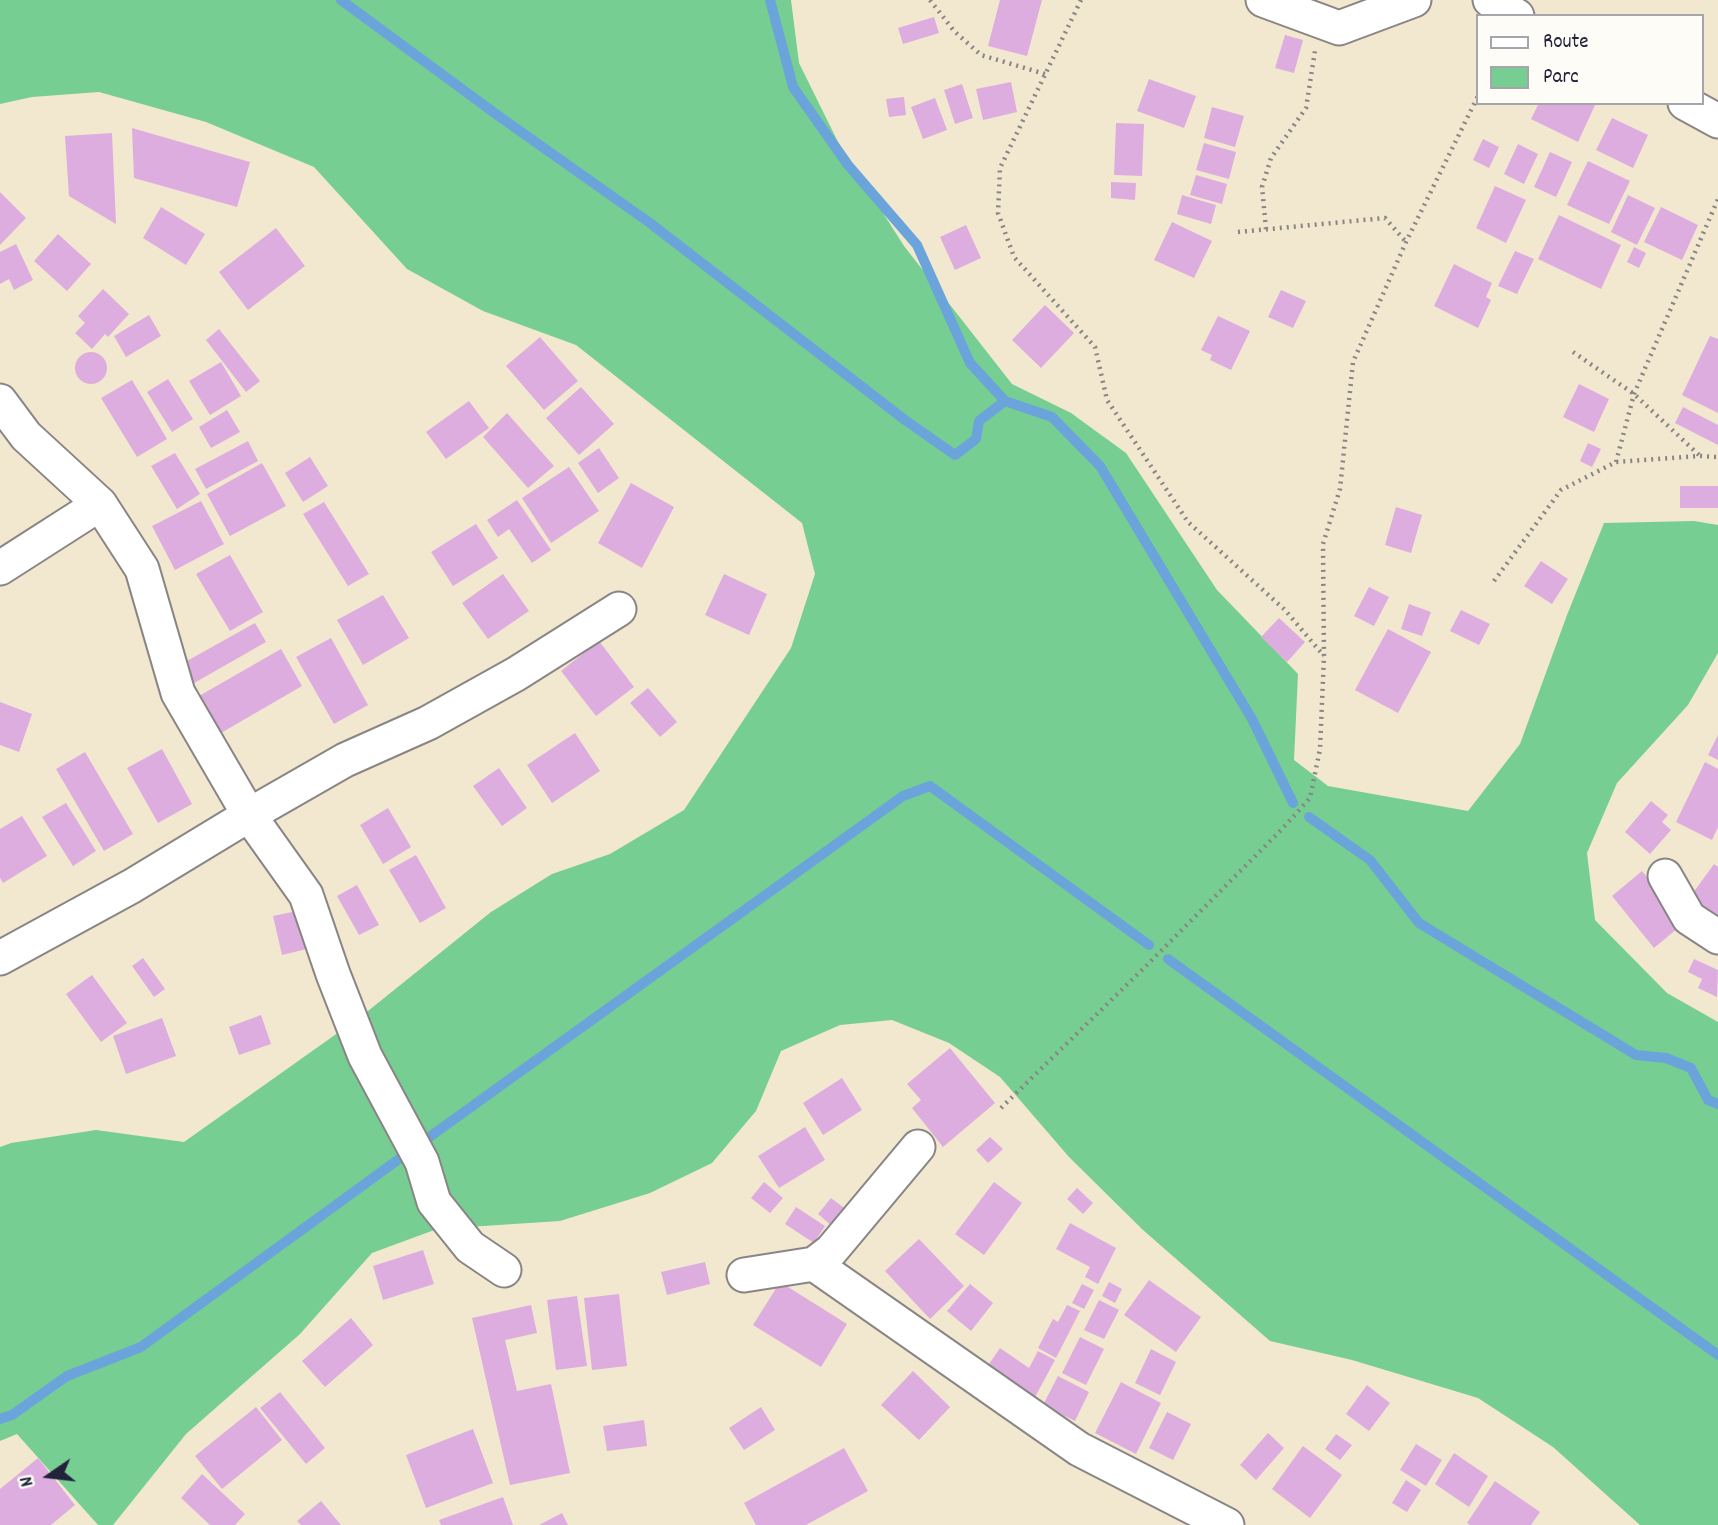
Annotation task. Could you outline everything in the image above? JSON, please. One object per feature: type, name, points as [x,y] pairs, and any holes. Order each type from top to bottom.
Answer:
[{"type":"street","points":[[1263,0],[1339,27],[1414,0]]},
{"type":"street","points":[[1490,0],[1514,14]]},
{"type":"street","points":[[1689,105],[1718,121]]},
{"type":"street","points":[[0,401],[26,436],[100,504],[142,569],[178,693],[249,815],[306,895],[365,1056],[415,1149],[434,1202],[470,1247],[504,1270]]},
{"type":"street","points":[[0,568],[100,504]]},
{"type":"street","points":[[0,958],[132,886],[345,760],[428,723],[516,674],[620,609]]},
{"type":"street","points":[[1665,876],[1689,918],[1718,937]]},
{"type":"street","points":[[744,1275],[814,1264],[831,1251],[918,1147]]},
{"type":"street","points":[[814,1264],[1079,1449],[1181,1516],[1227,1525]]},
{"type":"path","points":[[930,0],[954,31],[981,55],[1045,74]]},
{"type":"path","points":[[1081,0],[1000,168],[998,213],[1014,257],[1095,347],[1107,400],[1188,522],[1286,610],[1324,656]]},
{"type":"path","points":[[1266,229],[1262,187],[1270,158],[1306,108],[1320,21]]},
{"type":"path","points":[[1001,1108],[1234,878],[1310,799],[1320,749],[1324,656],[1323,544],[1340,489],[1353,362],[1406,242],[1476,100]]},
{"type":"path","points":[[1616,462],[1634,394],[1718,199]]},
{"type":"path","points":[[1238,232],[1385,218],[1406,242]]},
{"type":"path","points":[[1573,352],[1634,394],[1700,456]]},
{"type":"path","points":[[1494,582],[1561,490],[1616,462],[1718,457]]},
{"type":"green space","points":[[0,0],[791,0],[799,63],[838,142],[904,246],[1012,384],[1071,413],[1126,453],[1217,590],[1298,674],[1294,760],[1328,786],[1468,811],[1520,744],[1604,523],[1694,521],[1718,525],[1718,653],[1688,705],[1617,783],[1587,853],[1595,920],[1667,993],[1718,1022],[1718,1525],[1640,1525],[1553,1447],[1478,1398],[1352,1360],[1270,1341],[1143,1230],[1069,1157],[1000,1077],[949,1043],[892,1020],[840,1025],[781,1051],[756,1111],[712,1163],[650,1193],[560,1221],[437,1229],[372,1253],[300,1334],[186,1434],[113,1525],[98,1525],[17,1434],[0,1441],[0,1147],[96,1130],[184,1142],[363,1015],[491,912],[552,874],[610,854],[684,810],[791,648],[815,574],[802,523],[576,345],[483,311],[407,269],[314,167],[206,122],[99,92],[32,97],[0,104]]},
{"type":"building","points":[[1000,0],[1042,0],[1027,56],[988,46]]},
{"type":"building","points":[[934,17],[939,33],[903,44],[898,28]]},
{"type":"building","points":[[1285,35],[1303,40],[1294,73],[1275,68]]},
{"type":"building","points":[[1149,79],[1196,96],[1184,128],[1137,111]]},
{"type":"building","points":[[1011,82],[1017,112],[983,120],[976,89]]},
{"type":"building","points":[[962,84],[973,118],[955,124],[944,90]]},
{"type":"building","points":[[904,97],[906,115],[889,117],[886,99]]},
{"type":"building","points":[[935,98],[947,130],[923,139],[911,107]]},
{"type":"building","points":[[1538,105],[1595,105],[1578,142],[1531,119]]},
{"type":"building","points":[[1212,107],[1244,116],[1235,147],[1204,138]]},
{"type":"building","points":[[1612,118],[1648,135],[1633,168],[1596,150]]},
{"type":"building","points":[[1116,123],[1144,124],[1142,176],[1114,175]]},
{"type":"building","points":[[132,128],[250,162],[237,207],[134,178]]},
{"type":"building","points":[[112,133],[116,224],[69,196],[65,136]]},
{"type":"building","points":[[1483,139],[1499,147],[1489,168],[1473,160]]},
{"type":"building","points":[[1204,143],[1236,152],[1229,179],[1196,170]]},
{"type":"building","points":[[1518,144],[1538,154],[1524,184],[1504,174]]},
{"type":"building","points":[[1550,152],[1572,162],[1556,197],[1534,187]]},
{"type":"building","points":[[1588,161],[1630,181],[1609,224],[1567,205]]},
{"type":"building","points":[[1196,175],[1227,184],[1222,204],[1190,195]]},
{"type":"building","points":[[1111,182],[1136,183],[1135,200],[1111,198]]},
{"type":"building","points":[[1495,186],[1526,200],[1506,243],[1476,228]]},
{"type":"building","points":[[0,192],[26,218],[0,245]]},
{"type":"building","points":[[1182,195],[1216,205],[1211,224],[1177,214]]},
{"type":"building","points":[[1628,195],[1655,208],[1637,245],[1611,232]]},
{"type":"building","points":[[161,207],[205,234],[186,265],[143,238]]},
{"type":"building","points":[[1661,207],[1698,225],[1682,260],[1644,242]]},
{"type":"building","points":[[1559,215],[1621,245],[1601,289],[1538,259]]},
{"type":"building","points":[[1172,222],[1212,241],[1194,278],[1154,260]]},
{"type":"building","points":[[966,225],[981,258],[955,270],[940,237]]},
{"type":"building","points":[[276,228],[305,266],[248,310],[219,272]]},
{"type":"building","points":[[58,234],[91,264],[67,291],[34,261]]},
{"type":"building","points":[[16,244],[33,280],[14,290],[9,279],[0,284],[0,252]]},
{"type":"building","points":[[1634,247],[1646,253],[1639,268],[1627,262]]},
{"type":"building","points":[[1515,251],[1534,259],[1517,294],[1498,286]]},
{"type":"building","points":[[1454,264],[1492,283],[1486,297],[1491,300],[1478,328],[1434,306]]},
{"type":"building","points":[[103,289],[129,314],[108,337],[105,334],[92,349],[75,333],[85,323],[78,316]]},
{"type":"building","points":[[1281,290],[1306,301],[1293,328],[1268,317]]},
{"type":"building","points":[[1045,305],[1074,333],[1041,368],[1012,340]]},
{"type":"building","points":[[149,315],[161,336],[126,357],[114,336]]},
{"type":"building","points":[[1218,316],[1250,331],[1231,370],[1210,360],[1212,355],[1201,350]]},
{"type":"building","points":[[219,329],[260,381],[246,392],[206,340]]},
{"type":"building","points":[[1710,336],[1718,339],[1718,413],[1682,395]]},
{"type":"building","points":[[540,337],[578,381],[544,410],[506,366]]},
{"type":"building","points":[[91,352],[102,357],[107,368],[102,379],[91,384],[80,379],[75,368],[80,357]]},
{"type":"building","points":[[221,362],[241,396],[210,415],[189,381]]},
{"type":"building","points":[[168,379],[193,419],[172,432],[147,392]]},
{"type":"building","points":[[132,380],[167,439],[137,457],[101,398]]},
{"type":"building","points":[[1579,384],[1609,399],[1594,432],[1563,417]]},
{"type":"building","points":[[581,387],[614,424],[579,455],[546,418]]},
{"type":"building","points":[[469,401],[489,428],[446,459],[426,432]]},
{"type":"building","points":[[1683,407],[1718,425],[1718,445],[1675,423]]},
{"type":"building","points":[[227,410],[240,432],[211,448],[199,427]]},
{"type":"building","points":[[507,413],[554,466],[528,488],[483,437]]},
{"type":"building","points":[[248,441],[258,461],[206,489],[195,469]]},
{"type":"building","points":[[1588,443],[1601,449],[1592,467],[1580,461]]},
{"type":"building","points":[[599,448],[619,478],[598,493],[578,463]]},
{"type":"building","points":[[175,453],[200,494],[177,509],[151,466]]},
{"type":"building","points":[[310,457],[328,486],[303,502],[285,473]]},
{"type":"building","points":[[262,463],[286,506],[230,536],[207,494]]},
{"type":"building","points":[[569,467],[599,511],[551,543],[522,498]]},
{"type":"building","points":[[631,483],[674,507],[642,568],[598,543]]},
{"type":"building","points":[[1680,486],[1718,486],[1718,508],[1680,508]]},
{"type":"building","points":[[517,500],[551,550],[532,563],[509,529],[498,537],[487,520]]},
{"type":"building","points":[[201,501],[224,544],[175,570],[152,526]]},
{"type":"building","points":[[324,502],[369,574],[348,586],[303,514]]},
{"type":"building","points":[[1396,507],[1422,515],[1411,553],[1385,545]]},
{"type":"building","points":[[476,524],[498,558],[453,586],[431,552]]},
{"type":"building","points":[[230,555],[263,612],[230,631],[196,574]]},
{"type":"building","points":[[1541,561],[1568,579],[1552,604],[1524,586]]},
{"type":"building","points":[[503,574],[529,611],[488,639],[462,603]]},
{"type":"building","points":[[724,574],[767,594],[749,635],[705,615]]},
{"type":"building","points":[[1369,587],[1389,597],[1374,626],[1354,616]]},
{"type":"building","points":[[383,595],[409,638],[363,665],[337,620]]},
{"type":"building","points":[[1409,604],[1431,612],[1422,636],[1401,629]]},
{"type":"building","points":[[1461,610],[1490,624],[1479,645],[1450,631]]},
{"type":"building","points":[[1279,618],[1305,642],[1287,662],[1261,637]]},
{"type":"building","points":[[255,623],[266,642],[189,686],[178,666]]},
{"type":"building","points":[[1388,629],[1431,652],[1398,713],[1355,690]]},
{"type":"building","points":[[331,638],[368,705],[334,724],[296,657]]},
{"type":"building","points":[[599,641],[634,687],[596,716],[561,671]]},
{"type":"building","points":[[281,649],[302,686],[221,733],[199,696]]},
{"type":"building","points":[[648,688],[677,722],[660,737],[630,703]]},
{"type":"building","points":[[0,702],[32,714],[19,752],[0,745]]},
{"type":"building","points":[[575,733],[600,771],[552,803],[527,765]]},
{"type":"building","points":[[1718,735],[1718,760],[1708,755]]},
{"type":"building","points":[[162,749],[192,804],[158,823],[127,768]]},
{"type":"building","points":[[85,752],[133,834],[104,851],[56,769]]},
{"type":"building","points":[[1705,762],[1718,769],[1718,827],[1712,840],[1676,822]]},
{"type":"building","points":[[499,768],[527,808],[502,826],[473,786]]},
{"type":"building","points":[[1651,801],[1668,815],[1662,822],[1671,830],[1650,854],[1625,832]]},
{"type":"building","points":[[66,803],[96,851],[73,866],[42,817]]},
{"type":"building","points":[[388,808],[411,847],[383,864],[360,825]]},
{"type":"building","points":[[22,816],[47,856],[3,883],[0,878],[0,829]]},
{"type":"building","points":[[416,855],[446,908],[420,923],[389,870]]},
{"type":"building","points":[[1714,864],[1718,867],[1718,917],[1690,897]]},
{"type":"building","points":[[1642,871],[1684,923],[1654,948],[1612,896]]},
{"type":"building","points":[[357,885],[379,925],[359,935],[337,896]]},
{"type":"building","points":[[302,910],[311,948],[282,955],[273,916]]},
{"type":"building","points":[[143,958],[165,989],[154,997],[132,966]]},
{"type":"building","points":[[1694,959],[1718,970],[1717,997],[1698,988],[1702,979],[1688,972]]},
{"type":"building","points":[[92,975],[127,1023],[101,1042],[66,994]]},
{"type":"building","points":[[261,1015],[271,1044],[239,1055],[229,1027]]},
{"type":"building","points":[[162,1018],[176,1056],[126,1074],[113,1036]]},
{"type":"building","points":[[950,1048],[995,1103],[943,1147],[912,1108],[921,1100],[907,1084]]},
{"type":"building","points":[[842,1078],[862,1110],[823,1135],[803,1103]]},
{"type":"building","points":[[805,1127],[825,1160],[779,1188],[758,1156]]},
{"type":"building","points":[[990,1137],[1003,1149],[988,1163],[976,1150]]},
{"type":"building","points":[[764,1182],[783,1198],[770,1213],[751,1198]]},
{"type":"building","points":[[994,1182],[1022,1203],[984,1255],[955,1234]]},
{"type":"building","points":[[1077,1188],[1093,1203],[1083,1214],[1067,1199]]},
{"type":"building","points":[[831,1198],[848,1211],[834,1228],[818,1214]]},
{"type":"building","points":[[796,1207],[825,1226],[814,1243],[785,1224]]},
{"type":"building","points":[[1070,1223],[1116,1248],[1098,1284],[1085,1277],[1090,1267],[1056,1249]]},
{"type":"building","points":[[919,1239],[964,1286],[930,1319],[885,1271]]},
{"type":"building","points":[[423,1250],[434,1284],[383,1300],[373,1266]]},
{"type":"building","points":[[705,1262],[710,1284],[667,1295],[661,1272]]},
{"type":"building","points":[[1149,1280],[1201,1317],[1176,1352],[1124,1315]]},
{"type":"building","points":[[780,1282],[847,1324],[821,1367],[753,1325]]},
{"type":"building","points":[[1109,1282],[1122,1289],[1115,1303],[1102,1296]]},
{"type":"building","points":[[970,1284],[993,1303],[971,1331],[947,1311]]},
{"type":"building","points":[[1082,1284],[1094,1290],[1084,1309],[1072,1303]]},
{"type":"building","points":[[619,1294],[627,1366],[592,1370],[584,1298]]},
{"type":"building","points":[[577,1296],[587,1366],[556,1370],[547,1300]]},
{"type":"building","points":[[1099,1300],[1119,1310],[1104,1339],[1084,1330]]},
{"type":"building","points":[[531,1305],[537,1333],[505,1340],[517,1391],[551,1384],[570,1473],[510,1485],[472,1318]]},
{"type":"building","points":[[1067,1305],[1080,1311],[1056,1358],[1038,1348],[1053,1319],[1058,1322]]},
{"type":"building","points":[[351,1318],[373,1345],[325,1387],[302,1361]]},
{"type":"building","points":[[1080,1337],[1104,1349],[1086,1385],[1062,1373]]},
{"type":"building","points":[[1000,1348],[1029,1368],[1038,1351],[1055,1360],[1034,1399],[987,1367]]},
{"type":"building","points":[[1151,1349],[1176,1362],[1160,1395],[1135,1383]]},
{"type":"building","points":[[913,1371],[950,1407],[919,1440],[881,1405]]},
{"type":"building","points":[[1058,1376],[1089,1392],[1075,1421],[1043,1405]]},
{"type":"building","points":[[1121,1382],[1161,1403],[1136,1454],[1095,1433]]},
{"type":"building","points":[[1367,1385],[1390,1403],[1369,1431],[1346,1414]]},
{"type":"building","points":[[280,1392],[325,1448],[306,1464],[260,1408]]},
{"type":"building","points":[[256,1407],[282,1440],[222,1489],[195,1456]]},
{"type":"building","points":[[761,1407],[775,1430],[744,1450],[729,1428]]},
{"type":"building","points":[[1167,1412],[1191,1424],[1173,1460],[1149,1448]]},
{"type":"building","points":[[644,1420],[647,1446],[607,1451],[603,1426]]},
{"type":"building","points":[[473,1429],[493,1483],[426,1508],[406,1455]]},
{"type":"building","points":[[1268,1433],[1284,1448],[1256,1480],[1240,1465]]},
{"type":"building","points":[[1336,1434],[1352,1445],[1340,1460],[1325,1449]]},
{"type":"building","points":[[1416,1444],[1442,1460],[1426,1486],[1400,1470]]},
{"type":"building","points":[[1303,1446],[1342,1475],[1310,1518],[1272,1489]]},
{"type":"building","points":[[844,1448],[868,1491],[806,1525],[756,1525],[744,1503]]},
{"type":"building","points":[[1454,1453],[1488,1476],[1469,1507],[1435,1484]]},
{"type":"building","points":[[38,1458],[75,1505],[51,1525],[0,1525],[0,1489]]},
{"type":"building","points":[[202,1474],[245,1514],[235,1525],[210,1525],[181,1498]]},
{"type":"building","points":[[1406,1480],[1421,1490],[1407,1512],[1392,1503]]},
{"type":"building","points":[[1495,1481],[1540,1512],[1531,1525],[1467,1523]]},
{"type":"building","points":[[503,1497],[513,1525],[441,1525],[439,1520]]},
{"type":"building","points":[[321,1501],[341,1525],[301,1525],[297,1521]]},
{"type":"building","points":[[562,1513],[568,1525],[539,1525]]},
{"type":"waterway","points":[[341,0],[650,223],[905,420],[955,455],[976,439],[979,421],[1005,401]]},
{"type":"waterway","points":[[770,0],[793,87],[848,165],[917,245],[970,363],[1005,401],[1052,417],[1100,466],[1252,719],[1293,803]]},
{"type":"waterway","points":[[0,1419],[12,1415],[67,1376],[141,1347],[903,796],[930,786],[1149,945]]},
{"type":"waterway","points":[[1309,817],[1370,860],[1419,923],[1636,1055],[1666,1058],[1691,1068],[1708,1100],[1718,1104]]},
{"type":"waterway","points":[[1168,959],[1718,1355]]}]
